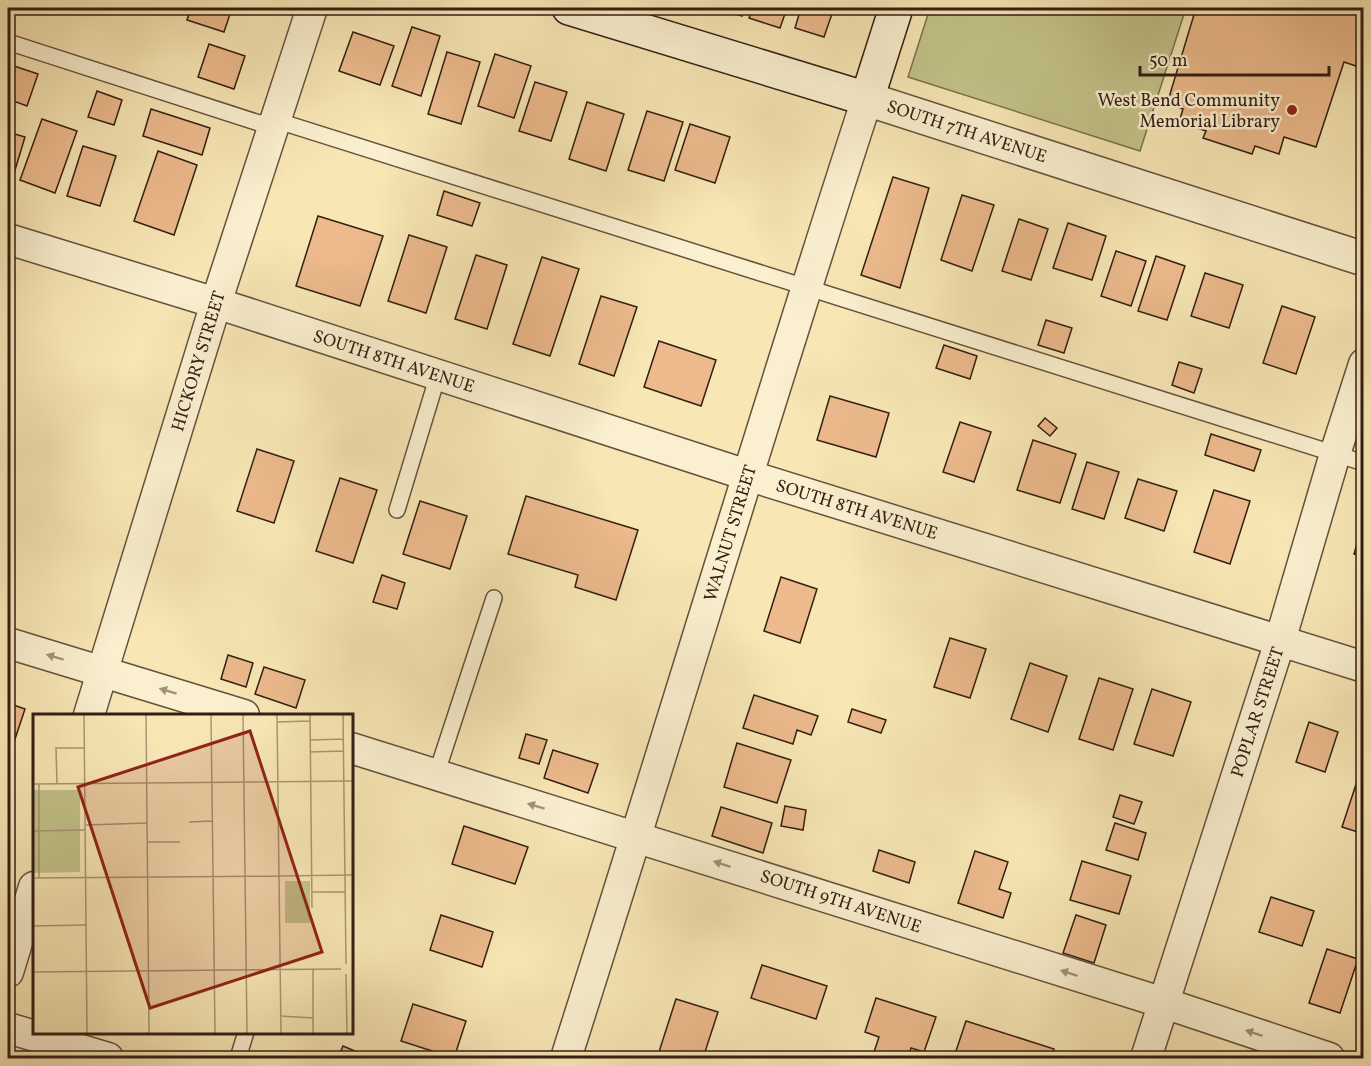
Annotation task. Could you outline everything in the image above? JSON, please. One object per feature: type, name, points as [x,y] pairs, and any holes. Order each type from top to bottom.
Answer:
[{"type":"street","name":"HICKORY STREET","points":[[89,714],[216,303],[312,8]]},
{"type":"street","name":"SOUTH 7TH AVENUE","points":[[569,8],[867,99],[1364,259]]},
{"type":"street","name":"WALNUT STREET","points":[[566,1059],[637,837],[747,475],[896,8]]},
{"type":"street","name":"SOUTH 8TH AVENUE","points":[[8,239],[216,303],[747,475],[1364,667]]},
{"type":"street","name":"POPLAR STREET","points":[[1146,1059],[1280,641],[1364,364]]},
{"type":"street","points":[[8,643],[241,714]]},
{"type":"street","name":"SOUTH 9TH AVENUE","points":[[352,748],[1164,1003],[1329,1059]]},
{"type":"street","points":[[8,972],[33,890]]},
{"type":"street","points":[[8,1028],[108,1059]]},
{"type":"lane","points":[[8,42],[259,123],[275,120],[1364,463]]},
{"type":"lane","points":[[397,510],[438,375]]},
{"type":"lane","points":[[436,775],[494,598]]},
{"type":"lane","points":[[238,1059],[246,1033]]},
{"type":"green space","points":[[930,8],[1175,8],[1185,11],[1140,151],[908,77]]},
{"type":"building","points":[[191,8],[232,8],[224,32],[187,20]]},
{"type":"building","points":[[717,8],[744,8],[742,16]]},
{"type":"building","points":[[753,8],[787,8],[780,28],[749,18]]},
{"type":"building","points":[[801,8],[834,8],[824,37],[795,28]]},
{"type":"building","points":[[1196,8],[1364,8],[1364,44],[1356,66],[1344,62],[1316,147],[1284,137],[1279,154],[1255,146],[1252,154],[1203,138],[1206,131],[1179,122],[1183,109],[1167,104]]},
{"type":"building","points":[[412,27],[440,36],[421,96],[392,86]]},
{"type":"building","points":[[353,32],[394,46],[380,85],[339,71]]},
{"type":"building","points":[[209,44],[245,56],[234,89],[198,77]]},
{"type":"building","points":[[447,52],[480,62],[461,124],[428,114]]},
{"type":"building","points":[[495,54],[531,66],[514,118],[478,106]]},
{"type":"building","points":[[11,65],[38,74],[27,106],[8,99],[8,75]]},
{"type":"building","points":[[535,82],[567,92],[551,141],[519,131]]},
{"type":"building","points":[[97,91],[122,100],[114,125],[88,117]]},
{"type":"building","points":[[587,102],[624,114],[606,171],[569,159]]},
{"type":"building","points":[[151,109],[210,128],[202,155],[143,136]]},
{"type":"building","points":[[647,111],[683,122],[664,181],[628,170]]},
{"type":"building","points":[[42,119],[77,131],[55,193],[20,180]]},
{"type":"building","points":[[690,124],[730,137],[715,183],[675,170]]},
{"type":"building","points":[[8,132],[25,137],[12,180],[8,179]]},
{"type":"building","points":[[83,146],[116,156],[100,206],[67,196]]},
{"type":"building","points":[[158,151],[197,165],[174,235],[134,221]]},
{"type":"building","points":[[893,177],[929,188],[900,288],[861,275]]},
{"type":"building","points":[[444,191],[480,203],[472,226],[437,215]]},
{"type":"building","points":[[962,195],[994,205],[972,271],[941,260]]},
{"type":"building","points":[[318,216],[383,236],[360,306],[296,286]]},
{"type":"building","points":[[1019,219],[1048,229],[1031,280],[1002,271]]},
{"type":"building","points":[[1068,223],[1106,236],[1092,280],[1053,268]]},
{"type":"building","points":[[409,235],[447,247],[426,313],[388,301]]},
{"type":"building","points":[[1116,251],[1146,261],[1131,306],[1101,296]]},
{"type":"building","points":[[476,255],[507,265],[487,329],[455,319]]},
{"type":"building","points":[[1156,256],[1185,266],[1167,320],[1138,311]]},
{"type":"building","points":[[542,257],[579,269],[550,356],[513,344]]},
{"type":"building","points":[[1205,273],[1243,285],[1229,328],[1191,316]]},
{"type":"building","points":[[601,296],[637,307],[614,376],[579,364]]},
{"type":"building","points":[[1282,306],[1315,317],[1296,374],[1263,363]]},
{"type":"building","points":[[1046,320],[1072,328],[1064,353],[1038,345]]},
{"type":"building","points":[[659,341],[716,360],[701,406],[644,387]]},
{"type":"building","points":[[944,345],[977,356],[970,379],[936,368]]},
{"type":"building","points":[[1179,362],[1202,369],[1194,393],[1172,385]]},
{"type":"building","points":[[830,396],[889,413],[876,457],[817,440]]},
{"type":"building","points":[[1045,418],[1057,428],[1050,436],[1038,426]]},
{"type":"building","points":[[960,422],[991,432],[974,482],[943,472]]},
{"type":"building","points":[[1211,434],[1261,450],[1254,471],[1205,455]]},
{"type":"building","points":[[1033,440],[1076,454],[1060,503],[1017,490]]},
{"type":"building","points":[[257,449],[294,461],[274,523],[237,511]]},
{"type":"building","points":[[1087,462],[1119,472],[1104,519],[1072,509]]},
{"type":"building","points":[[340,478],[377,490],[353,563],[316,551]]},
{"type":"building","points":[[1138,479],[1177,491],[1164,531],[1125,518]]},
{"type":"building","points":[[1214,490],[1250,501],[1230,564],[1194,552]]},
{"type":"building","points":[[526,496],[638,530],[616,600],[575,587],[578,575],[508,554]]},
{"type":"building","points":[[420,501],[467,516],[450,569],[403,554]]},
{"type":"building","points":[[1362,527],[1364,528],[1364,557],[1354,554]]},
{"type":"building","points":[[382,575],[405,583],[397,609],[373,602]]},
{"type":"building","points":[[781,577],[817,589],[800,643],[764,631]]},
{"type":"building","points":[[950,638],[986,649],[970,698],[934,687]]},
{"type":"building","points":[[228,655],[253,663],[246,687],[221,679]]},
{"type":"building","points":[[1030,663],[1067,676],[1048,732],[1011,719]]},
{"type":"building","points":[[264,667],[305,680],[296,708],[255,694]]},
{"type":"building","points":[[1099,678],[1133,689],[1113,750],[1079,739]]},
{"type":"building","points":[[1152,689],[1191,702],[1173,756],[1134,744]]},
{"type":"building","points":[[754,695],[818,716],[811,735],[797,730],[793,744],[743,728]]},
{"type":"building","points":[[8,703],[25,709],[15,739],[8,737]]},
{"type":"building","points":[[852,709],[886,720],[881,733],[848,722]]},
{"type":"building","points":[[1309,722],[1338,732],[1325,772],[1296,762]]},
{"type":"building","points":[[526,734],[547,740],[539,764],[519,758]]},
{"type":"building","points":[[737,743],[791,760],[777,803],[724,787]]},
{"type":"building","points":[[553,750],[598,764],[588,793],[544,778]]},
{"type":"building","points":[[1364,760],[1364,834],[1342,827]]},
{"type":"building","points":[[1120,795],[1142,802],[1134,824],[1113,817]]},
{"type":"building","points":[[785,806],[806,810],[803,830],[781,826]]},
{"type":"building","points":[[721,807],[772,823],[763,853],[712,836]]},
{"type":"building","points":[[1115,823],[1146,833],[1138,860],[1106,850]]},
{"type":"building","points":[[464,826],[528,847],[515,884],[452,864]]},
{"type":"building","points":[[879,850],[915,862],[909,883],[873,871]]},
{"type":"building","points":[[975,851],[1008,862],[999,889],[1011,893],[1003,918],[958,903]]},
{"type":"building","points":[[1082,861],[1131,876],[1119,914],[1070,900]]},
{"type":"building","points":[[1271,897],[1314,911],[1302,946],[1259,932]]},
{"type":"building","points":[[441,915],[493,932],[482,967],[430,950]]},
{"type":"building","points":[[1076,915],[1106,925],[1094,963],[1063,953]]},
{"type":"building","points":[[1327,949],[1358,959],[1340,1013],[1309,1003]]},
{"type":"building","points":[[762,965],[827,986],[816,1019],[751,998]]},
{"type":"building","points":[[1364,995],[1364,1017],[1357,1014]]},
{"type":"building","points":[[876,998],[936,1017],[924,1052],[911,1048],[908,1058],[872,1058],[879,1037],[865,1032]]},
{"type":"building","points":[[676,999],[718,1012],[703,1058],[657,1058]]},
{"type":"building","points":[[413,1004],[466,1021],[454,1058],[401,1041]]},
{"type":"building","points":[[966,1021],[1054,1049],[1051,1058],[970,1058],[955,1054]]},
{"type":"building","points":[[343,1046],[357,1052],[354,1058],[338,1058]]},
{"type":"place","name":"West Bend Community Memorial Library","points":[[1292,110]]}]
